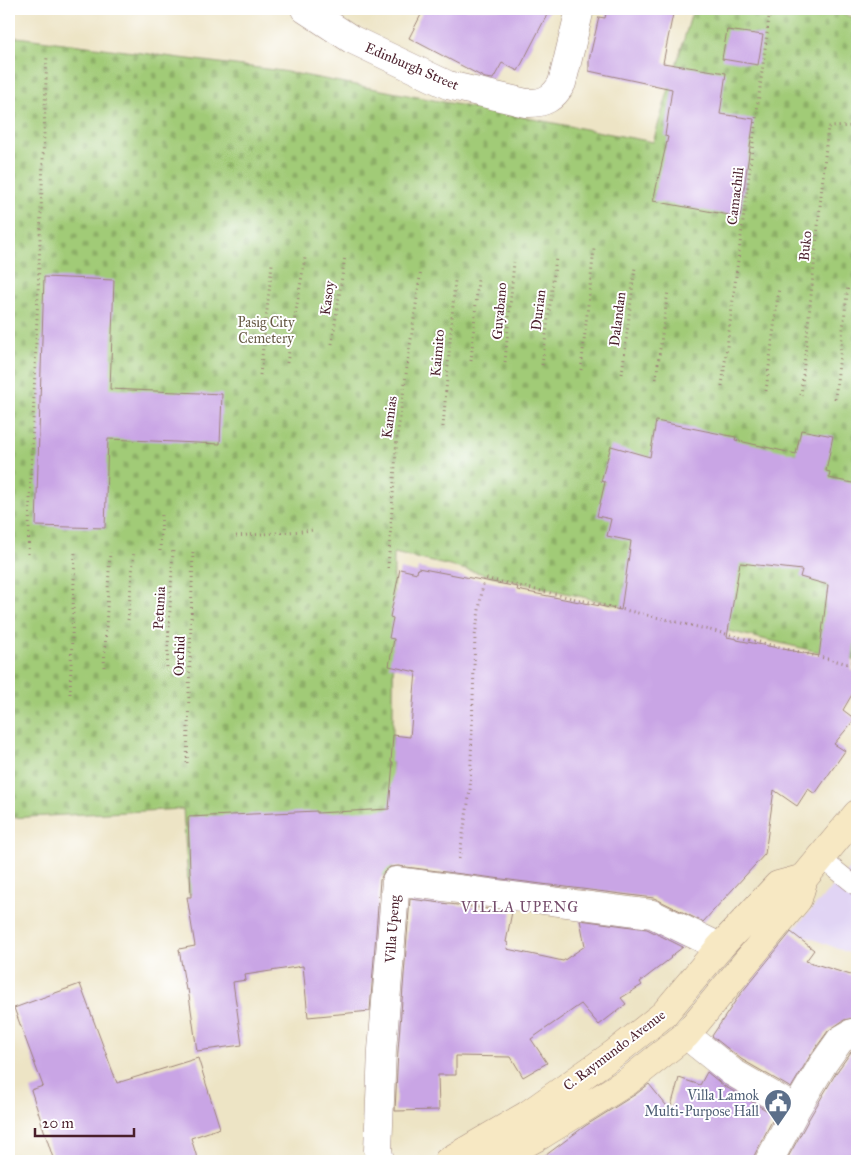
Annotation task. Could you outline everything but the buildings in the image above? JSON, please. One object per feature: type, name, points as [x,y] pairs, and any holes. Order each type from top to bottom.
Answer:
[{"type":"main road","name":"C. Raymundo Avenue","points":[[493,1161],[541,1135],[628,1081],[686,1035],[798,899],[812,868],[857,814]]},
{"type":"main road","name":"C. Raymundo Avenue","points":[[448,1161],[527,1115],[615,1053],[664,1014],[720,947],[778,885],[812,868]]},
{"type":"street","name":"Edinburgh Street","points":[[306,9],[351,39],[448,85],[526,103],[538,104],[548,100],[556,93],[562,83],[580,9]]},
{"type":"street","name":"Villa Upeng","points":[[380,1161],[378,1150],[382,1050],[396,881],[454,890],[652,914],[720,947]]},
{"type":"street","points":[[769,1161],[796,1109],[823,1064],[840,1040],[857,1032]]},
{"type":"street","points":[[686,1035],[732,1072],[796,1109]]},
{"type":"lane","points":[[812,868],[857,887]]},
{"type":"path","name":"Camachili","points":[[722,386],[770,9]]},
{"type":"path","points":[[28,554],[47,55]]},
{"type":"path","name":"Buko","points":[[801,395],[828,127],[857,126]]},
{"type":"path","points":[[581,370],[594,249]]},
{"type":"path","name":"Kasoy","points":[[332,344],[345,256]]},
{"type":"path","points":[[287,363],[305,258]]},
{"type":"path","name":"Durian","points":[[542,365],[556,258]]},
{"type":"path","name":"Guyabano","points":[[505,362],[514,262]]},
{"type":"path","points":[[260,374],[272,264]]},
{"type":"path","name":"Dalandan","points":[[622,374],[635,267]]},
{"type":"path","name":"Kamias","points":[[388,568],[397,437],[421,270]]},
{"type":"path","points":[[472,361],[478,280]]},
{"type":"path","name":"Kaimito","points":[[443,427],[455,281]]},
{"type":"path","points":[[835,399],[848,285]]},
{"type":"path","points":[[766,391],[779,287]]},
{"type":"path","points":[[656,378],[668,291]]},
{"type":"path","points":[[160,551],[162,514]]},
{"type":"path","points":[[236,536],[315,530]]},
{"type":"path","name":"Orchid","points":[[187,764],[193,550]]},
{"type":"path","points":[[128,620],[134,551]]},
{"type":"path","name":"Petunia","points":[[167,667],[173,551]]},
{"type":"path","points":[[104,667],[110,552]]},
{"type":"path","points":[[70,694],[75,553]]},
{"type":"path","points":[[454,890],[470,791],[475,636],[484,578],[673,621],[857,666]]},
{"type":"shaded area","points":[[857,860],[857,956],[792,931]]},
{"type":"green space","name":"Pasig City Cemetery","points":[[693,9],[830,9],[857,19],[857,661],[394,553],[392,875],[189,894],[183,809],[9,818],[9,36],[282,71],[653,142]]},
{"type":"place","name":"Villa Lamok Multi-Purpose Hall","points":[[778,1127]]},
{"type":"district","name":"VILLA UPENG","points":[[520,907]]}]
